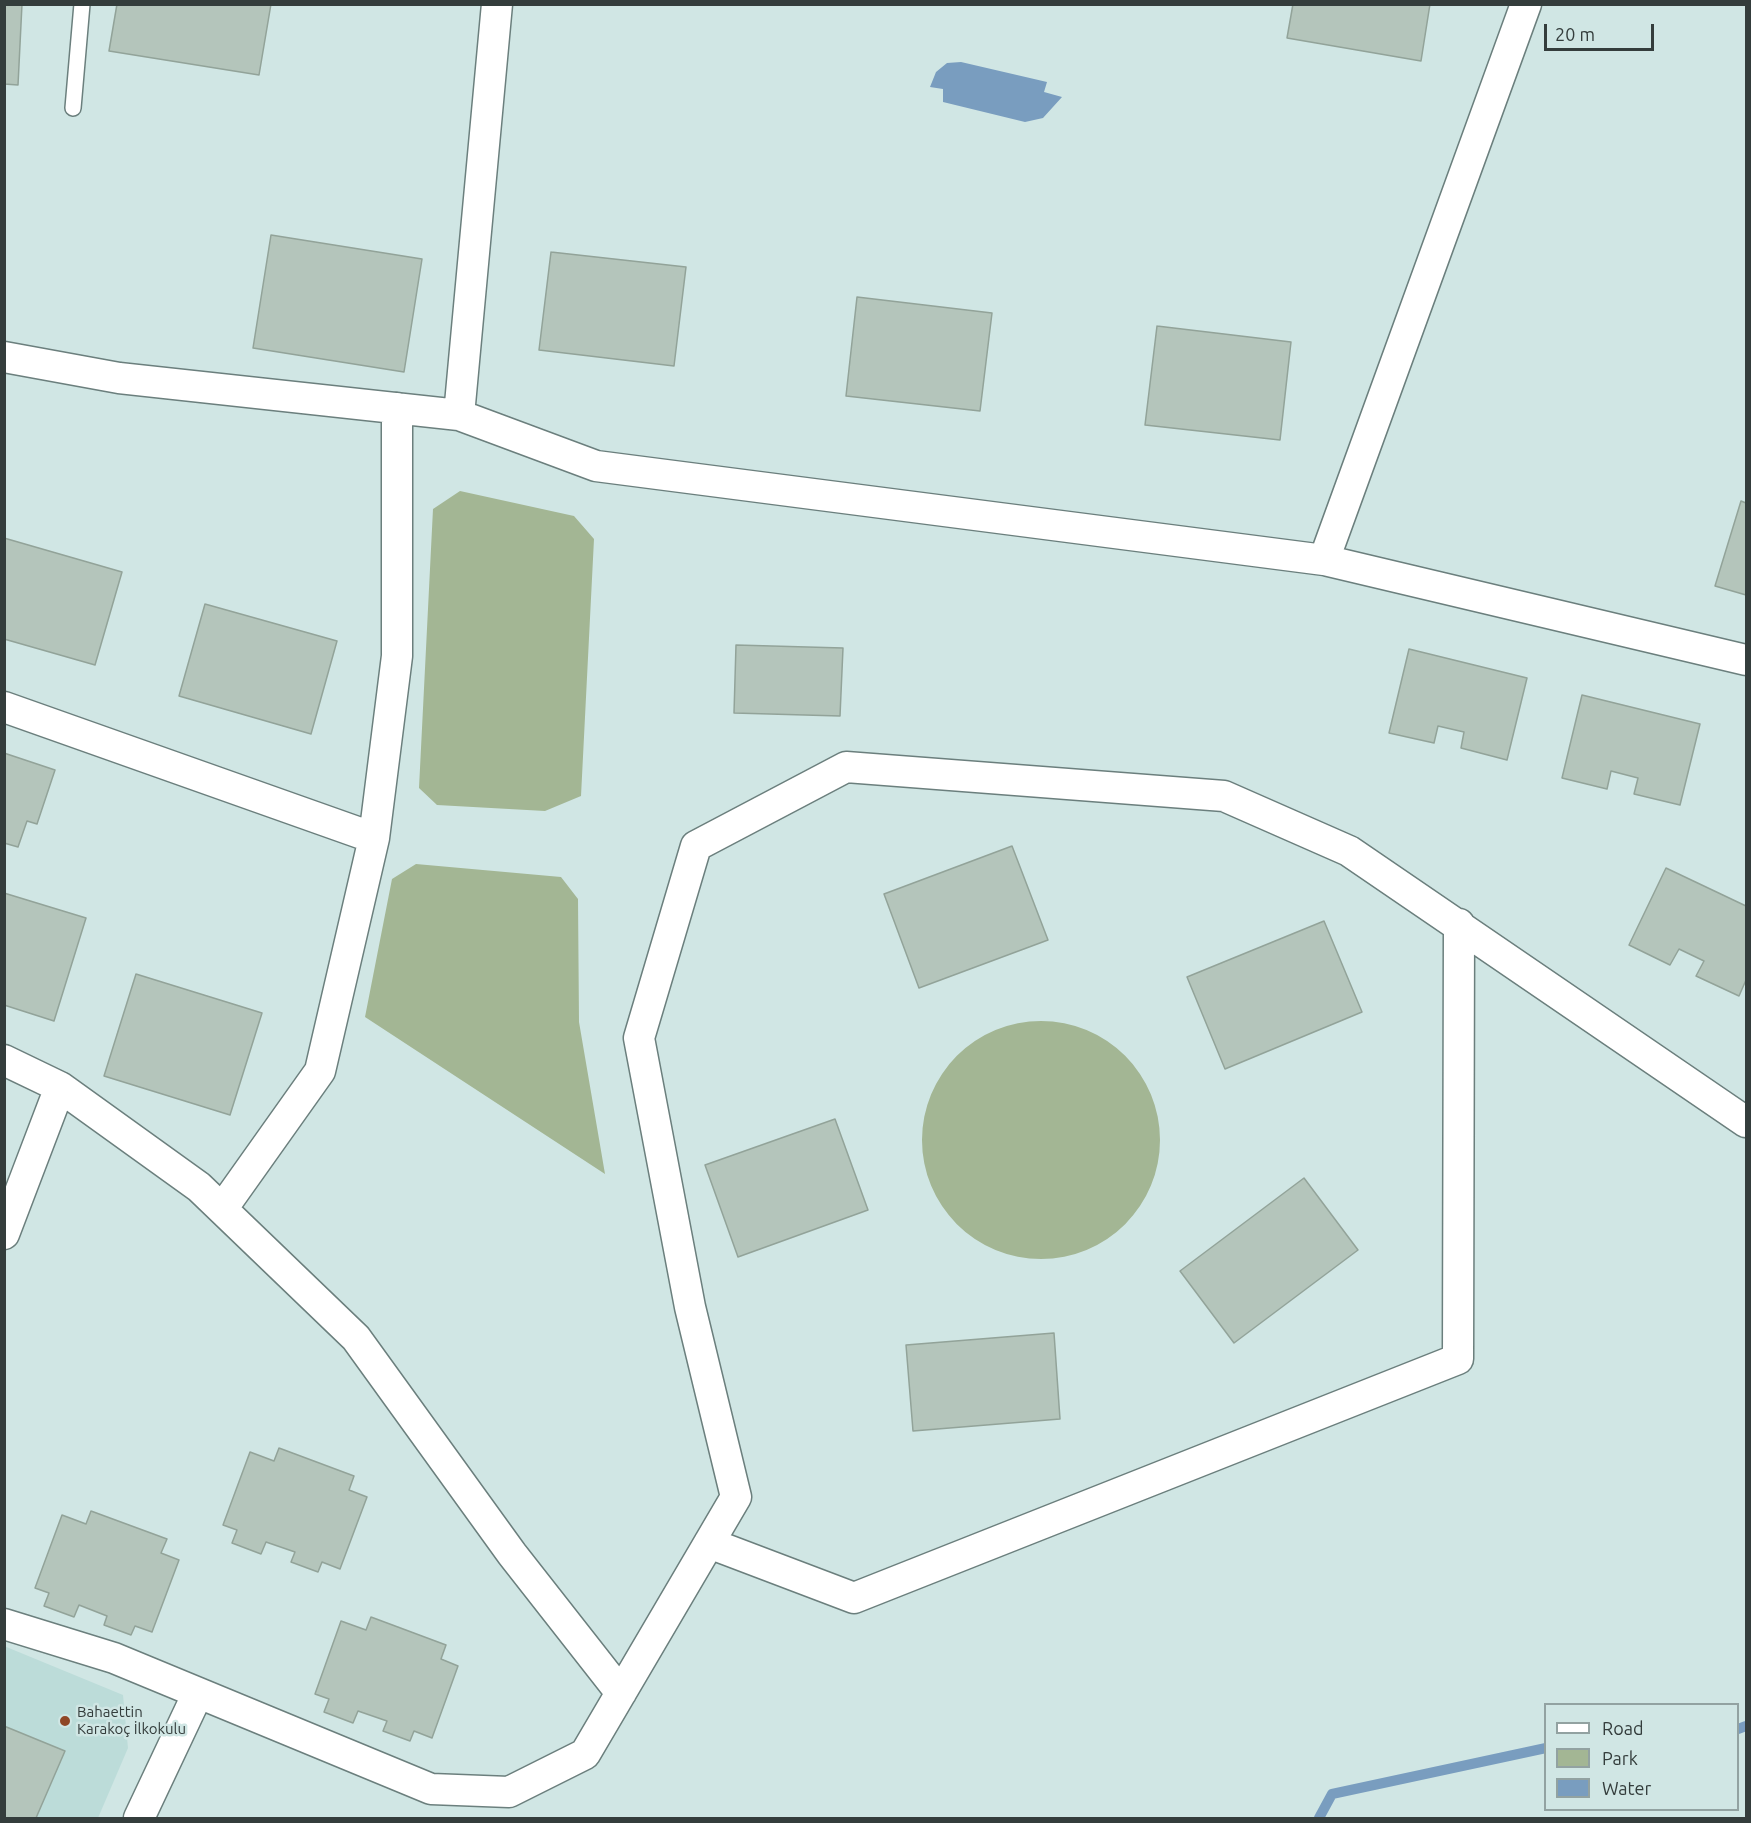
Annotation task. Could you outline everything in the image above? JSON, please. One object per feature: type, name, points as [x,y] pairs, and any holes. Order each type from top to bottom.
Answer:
[{"type":"street","points":[[459,415],[497,4]]},
{"type":"street","points":[[1324,560],[1526,4]]},
{"type":"street","points":[[4,357],[119,378],[459,415],[596,466],[1324,560],[1746,660]]},
{"type":"street","points":[[222,1209],[320,1071],[374,838],[397,656],[397,408]]},
{"type":"street","points":[[4,707],[374,838]]},
{"type":"street","points":[[4,1624],[114,1658],[431,1789],[508,1792],[585,1755],[736,1497],[690,1307],[639,1038],[696,846],[846,767],[1224,796],[1349,851],[1746,1122]]},
{"type":"street","points":[[709,1543],[854,1598],[1458,1359],[1459,924]]},
{"type":"street","points":[[4,1060],[60,1087],[199,1186],[356,1338],[512,1554],[621,1693]]},
{"type":"street","points":[[4,1234],[60,1087]]},
{"type":"street","points":[[138,1818],[198,1693]]},
{"type":"lane","points":[[73,108],[82,4]]},
{"type":"shaded area","name":"Bahaettin Karakoç İlkokulu","points":[[4,1646],[123,1695],[128,1748],[98,1818],[5,1818]]},
{"type":"green space","points":[[460,491],[574,516],[594,539],[581,796],[545,811],[437,805],[419,788],[433,509]]},
{"type":"green space","points":[[416,864],[561,877],[578,899],[579,1022],[605,1174],[365,1017],[392,879]]},
{"type":"green space","points":[[1041,1021],[1086,1030],[1107,1041],[1125,1056],[1140,1074],[1151,1095],[1160,1140],[1151,1185],[1140,1206],[1125,1224],[1107,1239],[1086,1250],[1041,1259],[996,1250],[975,1239],[957,1224],[942,1206],[931,1185],[922,1140],[931,1095],[942,1074],[957,1056],[975,1041],[996,1030]]},
{"type":"water","points":[[961,62],[1047,82],[1044,92],[1062,97],[1043,118],[1025,122],[943,102],[943,89],[930,87],[936,72],[947,63]]},
{"type":"building","points":[[4,4],[22,4],[18,85],[4,84]]},
{"type":"building","points":[[117,4],[271,4],[259,75],[109,51]]},
{"type":"building","points":[[1293,4],[1430,4],[1421,61],[1287,38]]},
{"type":"building","points":[[271,235],[422,259],[404,372],[253,348]]},
{"type":"building","points":[[551,252],[686,267],[674,366],[539,350]]},
{"type":"building","points":[[857,297],[992,313],[980,411],[846,396]]},
{"type":"building","points":[[1157,326],[1291,342],[1280,440],[1145,425]]},
{"type":"building","points":[[1741,501],[1746,503],[1746,595],[1715,586]]},
{"type":"building","points":[[4,538],[122,572],[95,665],[4,639]]},
{"type":"building","points":[[205,604],[337,641],[311,734],[179,696]]},
{"type":"building","points":[[736,645],[843,648],[840,716],[734,713]]},
{"type":"building","points":[[1409,649],[1527,678],[1507,760],[1461,748],[1464,732],[1438,726],[1434,743],[1389,733]]},
{"type":"building","points":[[1582,695],[1700,724],[1680,805],[1634,794],[1638,778],[1611,771],[1607,789],[1562,778]]},
{"type":"building","points":[[4,753],[55,770],[37,824],[27,821],[18,847],[4,843]]},
{"type":"building","points":[[1012,846],[1048,940],[919,988],[884,894]]},
{"type":"building","points":[[1666,868],[1746,906],[1746,980],[1739,996],[1696,976],[1704,961],[1679,949],[1670,965],[1629,945]]},
{"type":"building","points":[[4,893],[86,918],[54,1021],[4,1005]]},
{"type":"building","points":[[1324,921],[1362,1012],[1225,1069],[1187,977]]},
{"type":"building","points":[[136,974],[262,1013],[230,1115],[104,1076]]},
{"type":"building","points":[[835,1119],[868,1210],[738,1257],[705,1165]]},
{"type":"building","points":[[1304,1178],[1358,1250],[1234,1343],[1180,1271]]},
{"type":"building","points":[[1054,1333],[1060,1419],[913,1431],[906,1345]]},
{"type":"building","points":[[279,1448],[354,1476],[349,1490],[367,1497],[340,1569],[322,1562],[318,1572],[291,1562],[295,1552],[266,1542],[261,1554],[232,1543],[237,1530],[223,1525],[250,1452],[274,1461]]},
{"type":"building","points":[[91,1511],[167,1539],[161,1553],[179,1560],[152,1632],[135,1626],[131,1635],[104,1625],[107,1616],[79,1605],[74,1617],[44,1606],[49,1593],[35,1588],[62,1515],[86,1524]]},
{"type":"building","points":[[371,1617],[446,1645],[441,1659],[458,1666],[432,1738],[414,1731],[410,1741],[383,1731],[387,1721],[358,1711],[353,1723],[324,1712],[329,1699],[315,1694],[341,1621],[366,1630]]},
{"type":"building","points":[[4,1726],[65,1751],[36,1818],[4,1818]]},
{"type":"waterway","points":[[1739,1729],[1746,1726]]},
{"type":"waterway","points":[[1319,1818],[1332,1794],[1544,1748]]},
{"type":"place","name":"Bahaettin Karakoç İlkokulu","points":[[65,1721]]}]
